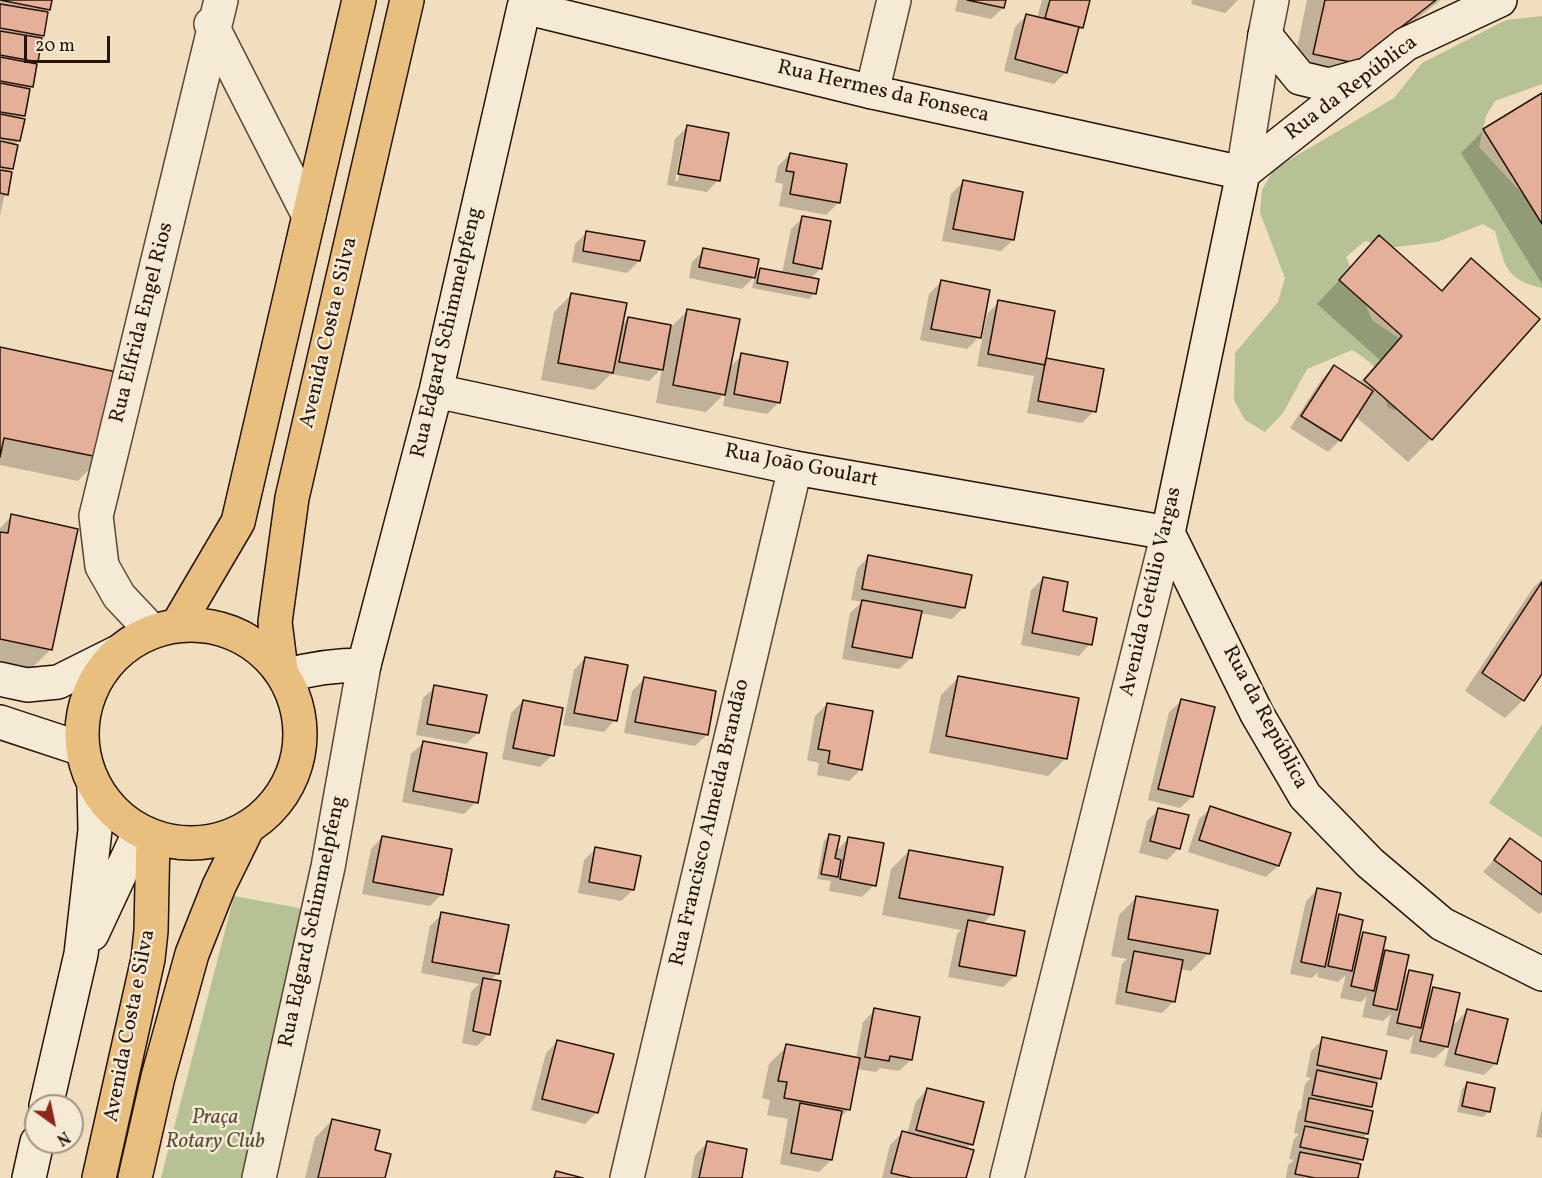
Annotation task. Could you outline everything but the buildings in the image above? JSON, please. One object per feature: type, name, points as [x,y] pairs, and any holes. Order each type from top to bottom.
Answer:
[{"type":"main road","name":"Avenida Costa e Silva","points":[[165,628],[238,522],[359,0]]},
{"type":"main road","name":"Avenida Costa e Silva","points":[[283,673],[253,642],[217,626],[165,628],[116,653],[87,697],[82,748],[94,787],[114,812],[147,834],[177,842],[201,842],[226,837],[248,827],[264,815],[287,785],[300,749],[299,711],[283,673],[275,622],[292,498],[407,0]]},
{"type":"main road","name":"Avenida Costa e Silva","points":[[135,1178],[158,1077],[192,954],[219,886],[248,827]]},
{"type":"main road","name":"Avenida Costa e Silva","points":[[99,1178],[148,959],[152,931],[147,834]]},
{"type":"street","points":[[201,0],[214,32],[309,216]]},
{"type":"street","name":"Rua Elfrida Engel Rios","points":[[165,628],[119,596],[102,566],[96,516],[221,0]]},
{"type":"street","points":[[872,92],[894,0]]},
{"type":"street","name":"Avenida Getúlio Vargas","points":[[1006,1178],[1168,534],[1243,173],[1272,0]]},
{"type":"street","name":"Rua da República","points":[[1243,173],[1365,74],[1406,44],[1500,0]]},
{"type":"street","name":"Rua Hermes da Fonseca","points":[[525,3],[872,92],[1243,173]]},
{"type":"street","name":"Rua Edgard Schimmelpfeng","points":[[259,1178],[328,867],[364,665],[436,391],[525,3]]},
{"type":"street","points":[[1265,35],[1300,78],[1329,85],[1365,74]]},
{"type":"street","name":"Rua João Goulart","points":[[436,391],[795,468],[1168,534]]},
{"type":"street","name":"Rua Francisco Almeida Brandão","points":[[627,1178],[795,468]]},
{"type":"street","name":"Rua da República","points":[[1168,534],[1257,714],[1305,796],[1370,863],[1442,924],[1542,974]]},
{"type":"street","points":[[0,679],[27,685],[58,682],[116,653]]},
{"type":"street","points":[[283,673],[315,667],[364,665]]},
{"type":"street","points":[[0,722],[82,748]]},
{"type":"street","points":[[49,1094],[81,954],[95,830],[94,787]]},
{"type":"street","points":[[81,954],[147,834]]},
{"type":"street","points":[[29,1178],[34,1154]]},
{"type":"green space","points":[[1542,16],[1542,84],[1495,101],[1486,116],[1479,147],[1542,215],[1542,288],[1529,285],[1513,275],[1504,261],[1495,231],[1483,224],[1437,242],[1388,248],[1365,241],[1346,257],[1372,320],[1430,360],[1409,415],[1387,407],[1382,379],[1369,362],[1352,350],[1307,369],[1283,413],[1265,432],[1245,420],[1234,400],[1235,353],[1278,302],[1285,278],[1260,213],[1262,190],[1274,169],[1394,98],[1422,63],[1506,20]]},
{"type":"green space","points":[[1542,724],[1542,838],[1489,803]]},
{"type":"green space","name":"Praça Rotary Club","points":[[234,896],[310,910],[245,1178],[161,1178]]}]
